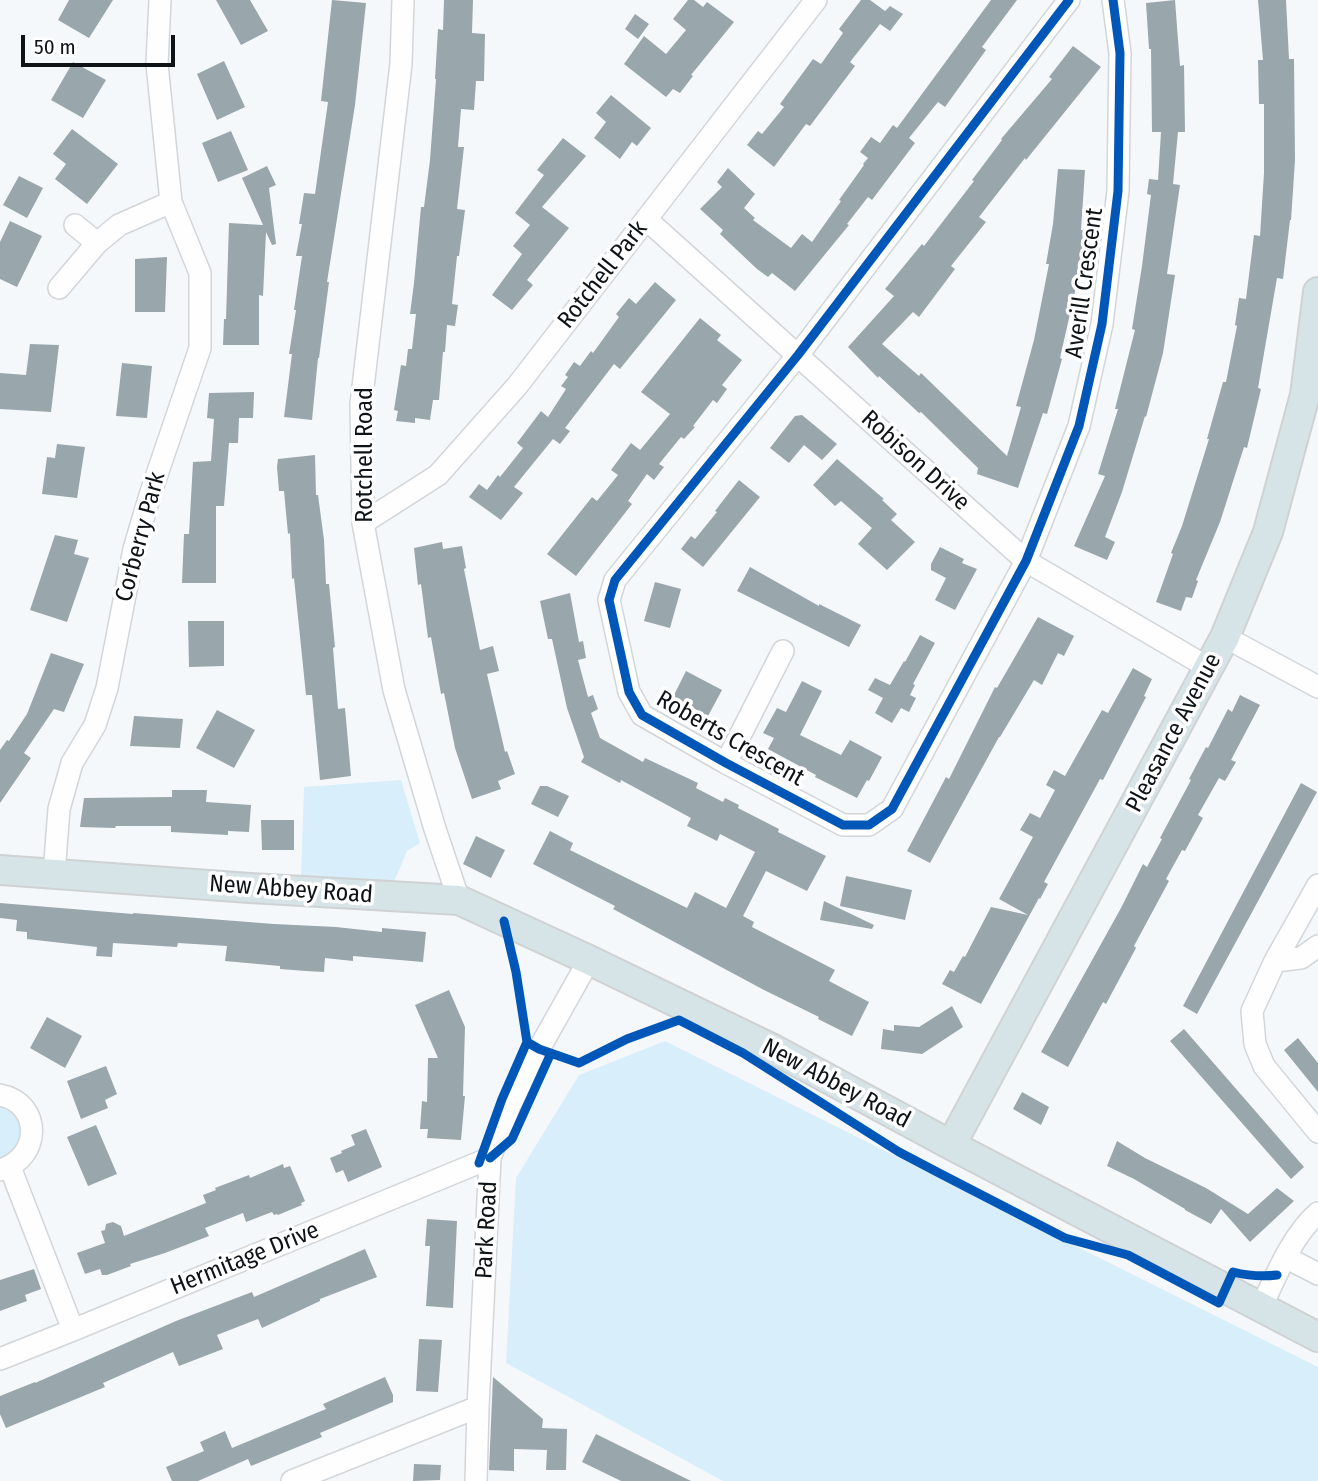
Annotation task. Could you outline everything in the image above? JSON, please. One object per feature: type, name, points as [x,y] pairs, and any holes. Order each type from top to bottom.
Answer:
[{"type":"main road","name":"Pleasance Avenue","points":[[951,1145],[1225,637],[1268,532],[1305,395],[1318,292]]},
{"type":"main road","name":"New Abbey Road","points":[[0,870],[460,900],[775,1050],[1318,1337]]},
{"type":"street","name":"Corberry Park","points":[[54,873],[59,808],[72,763],[95,725],[107,688],[134,549],[200,348],[200,273],[171,202],[157,64],[160,0]]},
{"type":"street","name":"Rotchell Road","points":[[403,0],[401,64],[361,404],[363,523],[394,691],[435,829],[460,900]]},
{"type":"street","name":"Rotchell Park","points":[[363,523],[438,475],[517,386],[816,0]]},
{"type":"street","points":[[798,355],[1069,0]]},
{"type":"street","name":"Averill Crescent","points":[[1026,561],[1079,426],[1102,324],[1118,191],[1120,53],[1113,0]]},
{"type":"street","points":[[59,288],[97,243],[119,225],[171,202]]},
{"type":"street","name":"Robison Drive","points":[[646,219],[1026,561],[1209,668]]},
{"type":"street","points":[[75,225],[97,243]]},
{"type":"street","name":"Roberts Crescent","points":[[798,355],[615,580],[609,600],[629,692],[642,715],[843,825],[869,825],[892,809],[1026,561]]},
{"type":"street","points":[[1225,637],[1318,687]]},
{"type":"street","points":[[726,763],[783,651]]},
{"type":"street","points":[[1318,885],[1275,961],[1252,1011],[1255,1044],[1264,1066],[1318,1132]]},
{"type":"street","points":[[1275,961],[1301,958],[1318,946]]},
{"type":"street","name":"Park Road","points":[[476,1481],[490,1158],[510,1105],[589,960]]},
{"type":"street","points":[[0,1095],[16,1102],[26,1111],[31,1123],[32,1136],[28,1149],[20,1160],[5,1169],[73,1330]]},
{"type":"street","name":"Hermitage Drive","points":[[0,1359],[490,1158]]},
{"type":"street","points":[[1261,1308],[1285,1257],[1310,1220],[1318,1213]]},
{"type":"street","points":[[1285,1257],[1318,1274]]},
{"type":"street","points":[[292,1481],[478,1407]]},
{"type":"shaded area","points":[[401,780],[420,843],[407,851],[394,882],[301,876],[304,787]]},
{"type":"shaded area","points":[[665,1041],[1318,1367],[1318,1481],[723,1481],[506,1363],[516,1178],[579,1075]]},
{"type":"shaded area","points":[[0,1104],[17,1114],[24,1131],[18,1149],[0,1161]]},
{"type":"building","points":[[69,0],[113,0],[89,38],[58,20]]},
{"type":"building","points":[[216,0],[250,0],[268,31],[241,45]]},
{"type":"building","points":[[332,0],[366,3],[355,105],[327,282],[312,420],[284,417],[302,256],[296,256],[302,224],[299,224],[304,193],[315,194],[328,102],[321,101]]},
{"type":"building","points":[[444,0],[473,0],[472,33],[485,34],[484,81],[476,81],[474,110],[461,109],[458,147],[464,147],[457,209],[465,210],[452,304],[458,305],[455,326],[447,325],[439,400],[433,400],[430,420],[415,418],[415,423],[396,421],[398,411],[394,410],[401,365],[406,366],[408,349],[412,349],[416,314],[410,314],[421,207],[424,207],[430,160],[438,29],[443,30]]},
{"type":"building","points":[[688,0],[694,0],[703,7],[707,2],[734,22],[691,75],[693,76],[680,93],[673,89],[666,97],[624,64],[644,36],[666,54],[686,30],[673,19]]},
{"type":"building","points":[[861,0],[870,0],[885,11],[890,6],[903,14],[890,31],[880,24],[850,62],[855,66],[810,126],[806,124],[774,167],[747,145],[758,131],[762,134],[784,107],[780,104],[813,59],[821,64],[843,33],[839,29]]},
{"type":"building","points":[[991,0],[1017,0],[982,47],[986,50],[945,107],[938,102],[909,138],[915,143],[872,200],[868,197],[847,224],[849,225],[795,291],[772,273],[768,277],[757,269],[720,234],[723,230],[700,209],[722,187],[717,182],[728,168],[755,194],[744,208],[755,218],[753,220],[791,248],[802,234],[812,242],[868,158],[860,152],[871,137],[880,143],[893,125],[897,128]]},
{"type":"building","points":[[1175,0],[1180,66],[1184,65],[1185,132],[1178,132],[1173,184],[1180,185],[1167,274],[1175,275],[1163,353],[1146,417],[1105,537],[1115,542],[1107,560],[1074,546],[1105,476],[1098,474],[1118,409],[1115,409],[1135,330],[1132,329],[1151,195],[1147,194],[1149,179],[1158,180],[1161,132],[1152,132],[1151,49],[1146,3]]},
{"type":"building","points":[[1258,0],[1286,0],[1289,59],[1294,59],[1295,160],[1291,220],[1283,279],[1277,278],[1258,388],[1261,389],[1247,448],[1244,447],[1192,598],[1186,597],[1181,611],[1156,602],[1209,439],[1223,382],[1226,382],[1237,326],[1239,298],[1246,299],[1254,235],[1260,236],[1264,104],[1259,104],[1258,60],[1263,60]]},
{"type":"building","points":[[635,14],[649,24],[638,39],[625,29]]},
{"type":"building","points":[[1073,46],[1101,67],[979,217],[986,222],[951,266],[955,269],[919,317],[913,312],[882,344],[919,376],[921,373],[1007,456],[1021,407],[1016,406],[1034,340],[1049,264],[1046,264],[1058,169],[1085,170],[1081,230],[1085,231],[1060,358],[1062,359],[1047,414],[1043,413],[1018,488],[977,474],[978,468],[921,412],[879,376],[878,378],[848,347],[894,296],[885,289],[922,244],[924,246],[974,181],[972,180],[1001,139],[1052,79],[1049,77]]},
{"type":"building","points":[[224,61],[245,107],[217,120],[197,74]]},
{"type":"building","points":[[73,62],[106,80],[83,118],[51,100]]},
{"type":"building","points":[[611,95],[651,128],[637,146],[632,142],[620,159],[594,138],[606,122],[596,113]]},
{"type":"building","points":[[72,129],[118,164],[87,204],[55,179],[66,164],[53,154]]},
{"type":"building","points":[[231,131],[248,170],[218,182],[202,143]]},
{"type":"building","points":[[563,138],[586,156],[542,207],[569,228],[527,280],[533,285],[512,310],[492,295],[522,254],[513,246],[530,225],[515,213],[544,175],[537,170]]},
{"type":"building","points":[[267,166],[276,185],[269,188],[276,244],[272,245],[266,232],[263,296],[259,295],[259,345],[223,345],[229,223],[263,225],[242,178]]},
{"type":"building","points":[[19,176],[43,188],[27,218],[3,205]]},
{"type":"building","points":[[10,221],[42,236],[17,287],[0,279],[0,242]]},
{"type":"building","points":[[167,257],[165,312],[135,312],[135,259]]},
{"type":"building","points":[[655,282],[676,300],[620,369],[614,364],[565,428],[570,431],[560,444],[553,439],[514,487],[523,493],[501,520],[469,497],[479,484],[487,490],[498,475],[500,477],[523,448],[517,443],[541,411],[548,417],[566,389],[561,386],[574,362],[580,366],[619,317],[616,314],[629,298],[636,304]]},
{"type":"building","points":[[700,318],[721,335],[717,340],[742,360],[722,385],[727,389],[717,403],[713,400],[693,426],[695,427],[684,439],[681,437],[659,464],[664,467],[654,480],[647,474],[628,501],[632,504],[576,576],[547,554],[592,497],[597,501],[618,475],[611,470],[631,443],[640,450],[670,414],[641,392]]},
{"type":"building","points":[[30,344],[59,345],[51,412],[0,409],[0,373],[26,375]]},
{"type":"building","points":[[122,363],[152,366],[147,418],[116,416]]},
{"type":"building","points":[[254,392],[253,418],[239,418],[238,443],[229,443],[224,506],[216,506],[216,583],[182,583],[184,534],[189,534],[193,462],[211,461],[214,419],[207,418],[209,393]]},
{"type":"building","points":[[802,415],[837,444],[822,460],[804,445],[789,463],[770,448],[795,416]]},
{"type":"building","points":[[57,444],[85,447],[77,498],[42,494],[47,457],[55,458]]},
{"type":"building","points":[[315,455],[316,495],[324,540],[326,584],[329,584],[338,709],[345,708],[351,776],[320,780],[312,695],[306,695],[294,578],[292,579],[290,533],[288,534],[284,491],[279,491],[277,467],[278,459]]},
{"type":"building","points":[[837,459],[884,499],[882,500],[897,514],[891,520],[915,542],[887,570],[858,544],[872,528],[841,501],[835,506],[813,485]]},
{"type":"building","points":[[739,480],[760,497],[703,567],[681,549],[691,536],[695,539]]},
{"type":"building","points":[[55,535],[78,540],[74,554],[89,558],[67,622],[30,610]]},
{"type":"building","points":[[442,542],[443,549],[462,546],[480,650],[493,646],[499,671],[487,674],[505,752],[507,751],[515,774],[498,781],[501,789],[472,799],[455,748],[444,693],[441,694],[431,637],[428,638],[421,584],[418,585],[414,548]]},
{"type":"building","points":[[940,547],[964,559],[962,563],[977,569],[955,610],[935,600],[946,578],[931,570],[931,564]]},
{"type":"building","points":[[750,567],[819,606],[861,625],[849,647],[737,591]]},
{"type":"building","points":[[655,582],[681,589],[670,628],[644,621]]},
{"type":"building","points":[[570,593],[579,642],[583,641],[586,658],[578,660],[588,697],[593,695],[598,709],[591,713],[600,738],[643,762],[645,758],[698,783],[696,788],[723,802],[725,798],[739,805],[738,808],[779,829],[778,832],[826,856],[807,891],[766,871],[743,916],[754,922],[752,927],[835,970],[829,981],[869,1002],[852,1036],[533,864],[550,831],[573,843],[570,850],[687,908],[695,892],[726,908],[755,852],[720,834],[717,841],[687,826],[691,818],[621,780],[620,783],[581,762],[584,757],[567,708],[552,639],[548,639],[540,601]]},
{"type":"building","points":[[1038,617],[1074,636],[1064,656],[1058,653],[1042,685],[1034,680],[999,737],[930,863],[907,851],[946,777],[949,779],[995,687],[997,688]]},
{"type":"building","points":[[188,621],[224,621],[224,666],[189,667]]},
{"type":"building","points":[[920,635],[935,643],[913,684],[915,685],[910,695],[916,698],[909,712],[901,708],[892,723],[875,713],[883,698],[868,690],[875,678],[890,685]]},
{"type":"building","points":[[51,653],[84,664],[64,712],[54,709],[24,753],[31,758],[0,803],[0,750],[27,714]]},
{"type":"building","points":[[1133,668],[1152,679],[1144,696],[1146,697],[1103,780],[1100,779],[1044,882],[1048,884],[981,1004],[942,984],[950,970],[954,972],[963,956],[965,957],[991,907],[1028,915],[999,899],[1033,837],[1020,830],[1030,813],[1040,818],[1055,790],[1046,785],[1054,770],[1065,776],[1102,710],[1108,713]]},
{"type":"building","points":[[686,671],[722,690],[708,716],[673,697]]},
{"type":"building","points":[[802,681],[822,691],[800,735],[841,755],[850,740],[882,757],[857,798],[768,749],[774,738],[763,733],[777,708],[786,712]]},
{"type":"building","points":[[1240,695],[1260,705],[1231,760],[1236,762],[1225,781],[1219,778],[1198,815],[1203,818],[1166,879],[1169,881],[1134,946],[1136,948],[1068,1067],[1041,1052],[1143,864],[1147,867],[1206,747],[1208,748],[1228,709],[1232,712]]},
{"type":"building","points":[[217,710],[255,730],[234,768],[196,748]]},
{"type":"building","points":[[134,716],[183,719],[180,748],[130,746]]},
{"type":"building","points":[[1301,783],[1317,792],[1197,1014],[1183,1006]]},
{"type":"building","points":[[540,786],[547,786],[569,796],[558,817],[531,804]]},
{"type":"building","points":[[172,790],[207,790],[206,802],[251,805],[249,832],[228,831],[228,835],[171,832],[171,826],[80,827],[84,798],[172,797]]},
{"type":"building","points":[[261,820],[294,820],[294,850],[262,850]]},
{"type":"building","points":[[476,836],[505,850],[491,878],[463,864]]},
{"type":"building","points":[[846,876],[912,890],[905,920],[840,906]]},
{"type":"building","points":[[824,901],[874,925],[872,929],[820,920]]},
{"type":"building","points":[[0,903],[382,932],[382,928],[426,932],[423,962],[353,956],[353,961],[325,958],[324,972],[280,969],[280,966],[225,961],[227,946],[178,943],[177,947],[113,943],[112,957],[96,956],[97,947],[27,939],[27,932],[16,931],[17,920],[0,918]]},
{"type":"building","points":[[449,990],[465,1027],[465,1096],[461,1140],[427,1138],[428,1129],[420,1129],[422,1101],[427,1102],[428,1058],[438,1058],[415,1005]]},
{"type":"building","points":[[952,1006],[963,1027],[922,1054],[881,1049],[883,1029],[894,1031],[894,1025],[919,1027]]},
{"type":"building","points":[[47,1017],[82,1036],[65,1068],[30,1048]]},
{"type":"building","points":[[1184,1029],[1304,1167],[1291,1179],[1170,1041]]},
{"type":"building","points":[[1298,1038],[1318,1063],[1318,1092],[1284,1050]]},
{"type":"building","points":[[106,1066],[117,1094],[105,1100],[108,1108],[81,1119],[67,1081]]},
{"type":"building","points":[[1022,1092],[1049,1107],[1041,1125],[1013,1109]]},
{"type":"building","points":[[96,1125],[117,1174],[88,1186],[67,1137]]},
{"type":"building","points":[[366,1129],[382,1167],[348,1182],[343,1170],[336,1173],[330,1158],[355,1145],[351,1135]]},
{"type":"building","points":[[1117,1141],[1206,1188],[1248,1214],[1277,1188],[1294,1201],[1250,1242],[1221,1209],[1211,1224],[1107,1166]]},
{"type":"building","points":[[283,1164],[284,1168],[290,1166],[305,1201],[302,1205],[278,1215],[272,1212],[246,1222],[243,1213],[205,1228],[209,1236],[165,1253],[130,1264],[131,1266],[107,1275],[102,1275],[100,1269],[85,1274],[77,1253],[105,1243],[101,1231],[105,1230],[106,1224],[113,1222],[121,1226],[124,1236],[206,1203],[203,1195],[216,1190],[215,1188],[249,1175],[250,1178]]},
{"type":"building","points":[[427,1219],[457,1221],[453,1308],[426,1306],[430,1246],[425,1246]]},
{"type":"building","points":[[365,1249],[377,1277],[320,1299],[262,1328],[258,1319],[217,1335],[223,1349],[179,1366],[173,1352],[103,1383],[105,1387],[6,1428],[0,1414],[0,1396],[176,1321],[252,1292],[254,1297]]},
{"type":"building","points":[[34,1269],[41,1289],[25,1295],[27,1301],[0,1311],[0,1280]]},
{"type":"building","points":[[419,1339],[442,1340],[438,1392],[416,1391]]},
{"type":"building","points":[[385,1377],[393,1395],[393,1402],[320,1433],[322,1437],[251,1466],[248,1459],[198,1481],[172,1481],[166,1467],[204,1451],[200,1442],[225,1431],[232,1448],[326,1409],[323,1404]]},
{"type":"building","points":[[493,1377],[543,1419],[542,1428],[567,1429],[566,1470],[546,1470],[547,1450],[514,1449],[514,1471],[489,1470]]},
{"type":"building","points":[[596,1434],[691,1481],[621,1481],[582,1462]]},
{"type":"building","points":[[414,1464],[441,1465],[440,1480],[413,1481]]},
{"type":"cycle path","points":[[1069,0],[798,355],[615,580],[609,600],[629,692],[642,715],[843,825],[869,825],[892,809],[1026,561],[1079,426],[1102,324],[1118,191],[1120,53],[1113,0]]},
{"type":"cycle path","points":[[504,921],[516,972],[527,1042],[539,1049],[579,1063],[627,1039],[679,1020],[743,1053],[899,1152],[1065,1238],[1128,1255],[1219,1303],[1233,1272],[1255,1276],[1277,1275]]},
{"type":"cycle path","points":[[479,1163],[502,1099],[527,1042]]},
{"type":"cycle path","points":[[490,1158],[512,1139],[551,1053]]}]
